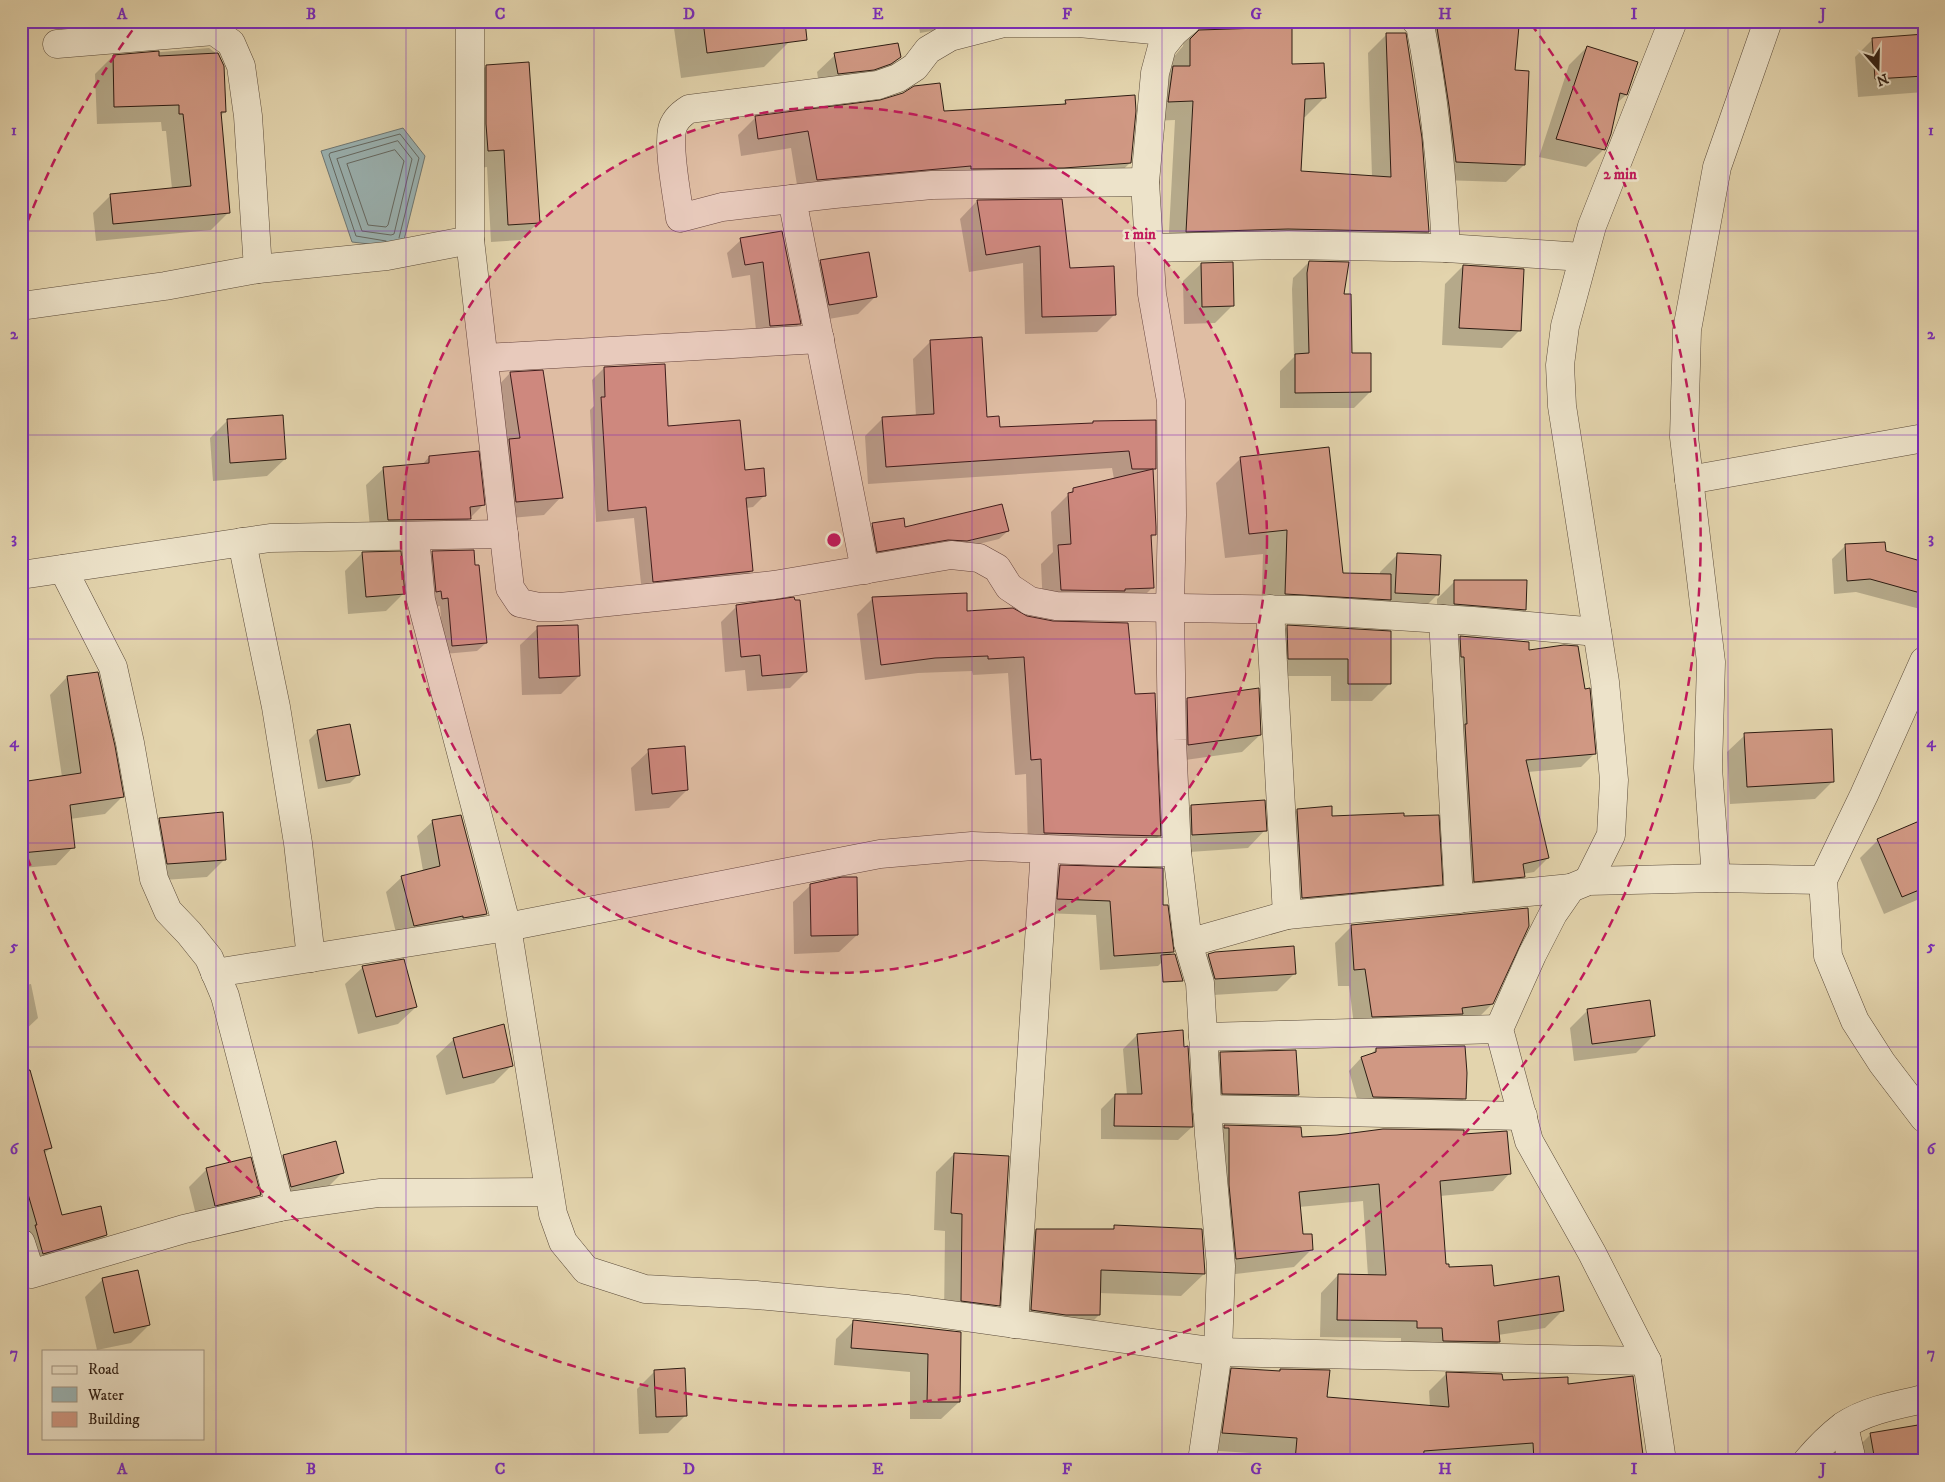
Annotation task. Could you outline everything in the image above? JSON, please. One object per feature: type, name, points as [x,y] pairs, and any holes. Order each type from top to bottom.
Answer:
[{"type":"street","points":[[470,21],[470,240],[510,588],[520,603],[539,607],[560,607],[774,585],[951,555],[979,558],[997,568],[1009,587],[1030,601],[1056,606],[1270,609],[1444,619],[1597,632]]},
{"type":"street","points":[[1416,21],[1420,25],[1431,85],[1441,161],[1446,248]]},
{"type":"street","points":[[1662,1461],[1647,1361],[1592,1253],[1530,1140],[1500,1029],[1536,947],[1553,914],[1591,883],[1611,835],[1614,780],[1605,682],[1562,406],[1560,365],[1565,326],[1592,226],[1673,21]]},
{"type":"street","points":[[1706,879],[1710,662],[1684,437],[1687,330],[1717,167],[1768,21]]},
{"type":"street","points":[[1145,182],[932,185],[722,207],[680,218],[672,150],[672,129],[678,116],[689,109],[878,85],[898,78],[916,67],[928,50],[950,37],[1004,22],[1181,27]]},
{"type":"street","points":[[1181,27],[1162,47],[1155,73],[1145,182],[1152,294],[1171,402],[1172,515],[1170,607],[1172,740],[1178,852],[1188,943],[1200,983],[1207,1108],[1222,1266],[1218,1352],[1202,1461]]},
{"type":"street","points":[[57,44],[214,31],[231,43],[241,66],[248,116],[258,269]]},
{"type":"street","points":[[792,199],[865,570]]},
{"type":"street","points":[[21,306],[165,286],[258,269],[387,256],[470,240]]},
{"type":"street","points":[[1150,248],[1288,245],[1446,248],[1584,257]]},
{"type":"street","points":[[485,358],[820,339]]},
{"type":"street","points":[[1689,480],[1924,438]]},
{"type":"street","points":[[21,575],[270,538],[504,534]]},
{"type":"street","points":[[415,536],[421,600],[507,927],[553,1214],[564,1242],[586,1270],[645,1289],[756,1295],[908,1309],[1218,1352],[1647,1361]]},
{"type":"street","points":[[242,542],[277,717],[298,843],[311,958]]},
{"type":"street","points":[[63,568],[113,667],[130,743],[154,880],[168,911],[209,958],[225,996],[280,1207]]},
{"type":"street","points":[[1270,609],[1287,915]]},
{"type":"street","points":[[1444,619],[1459,899]]},
{"type":"street","points":[[1923,663],[1864,795],[1823,880],[1828,956],[1855,1021],[1882,1063],[1924,1118]]},
{"type":"street","points":[[215,973],[507,927],[880,854],[972,846],[1178,852]]},
{"type":"street","points":[[1014,1324],[1045,849]]},
{"type":"street","points":[[1188,943],[1287,915],[1459,899],[1591,883],[1706,879],[1823,880]]},
{"type":"street","points":[[1203,1037],[1500,1029]]},
{"type":"street","points":[[1207,1108],[1523,1116]]},
{"type":"street","points":[[21,1242],[31,1274],[184,1229],[280,1207],[379,1193],[549,1192]]},
{"type":"street","points":[[1807,1461],[1820,1446],[1844,1426],[1882,1409],[1924,1398]]},
{"type":"street","points":[[1844,1426],[1852,1461]]},
{"type":"water","points":[[403,128],[425,156],[402,248],[352,242],[321,151]]},
{"type":"building","points":[[703,21],[805,21],[807,40],[707,53]]},
{"type":"building","points":[[1436,21],[1463,21],[1519,26],[1515,70],[1529,71],[1525,165],[1456,162]]},
{"type":"building","points":[[1292,27],[1292,64],[1324,63],[1326,98],[1305,99],[1301,171],[1391,177],[1386,33],[1406,33],[1422,138],[1429,232],[1288,229],[1186,232],[1193,101],[1168,102],[1173,66],[1190,66],[1190,39],[1199,30]]},
{"type":"building","points":[[1924,34],[1924,76],[1875,79],[1872,38]]},
{"type":"building","points":[[898,43],[901,57],[891,64],[874,70],[838,74],[834,53]]},
{"type":"building","points":[[1587,46],[1638,62],[1627,95],[1620,93],[1611,134],[1605,150],[1556,139]]},
{"type":"building","points":[[159,51],[159,56],[218,53],[224,66],[226,112],[221,112],[230,213],[113,224],[110,194],[191,186],[183,114],[179,114],[179,105],[114,107],[113,55]]},
{"type":"building","points":[[529,62],[540,223],[508,225],[504,150],[488,151],[486,65]]},
{"type":"building","points":[[940,83],[944,111],[1066,104],[1065,100],[1135,95],[1136,111],[1131,163],[1064,168],[971,169],[971,166],[817,180],[808,131],[758,139],[755,116],[880,100],[903,93],[914,86]]},
{"type":"building","points":[[1062,199],[1070,268],[1114,266],[1116,315],[1042,317],[1040,246],[986,255],[977,200]]},
{"type":"building","points":[[782,231],[801,324],[770,326],[763,262],[745,265],[740,238]]},
{"type":"building","points":[[869,252],[877,297],[829,305],[820,260]]},
{"type":"building","points":[[1309,261],[1349,262],[1344,294],[1351,294],[1352,353],[1371,353],[1371,392],[1295,393],[1295,354],[1309,353],[1307,273]]},
{"type":"building","points":[[1233,262],[1234,306],[1202,307],[1201,263]]},
{"type":"building","points":[[1463,265],[1524,269],[1521,331],[1459,328]]},
{"type":"building","points":[[982,337],[987,417],[999,416],[1000,427],[1093,423],[1093,421],[1156,420],[1156,469],[1132,469],[1129,451],[886,467],[882,417],[934,414],[930,340]]},
{"type":"building","points":[[665,364],[668,426],[740,420],[745,470],[764,468],[766,496],[746,498],[753,571],[653,582],[646,507],[608,511],[601,397],[605,397],[604,367]]},
{"type":"building","points":[[543,370],[563,498],[516,502],[509,439],[520,438],[510,372]]},
{"type":"building","points":[[283,415],[286,459],[230,463],[227,419]]},
{"type":"building","points":[[1329,447],[1343,573],[1391,574],[1391,600],[1285,594],[1287,530],[1249,534],[1240,457]]},
{"type":"building","points":[[479,451],[485,505],[470,507],[471,519],[388,520],[383,467],[429,463],[429,456]]},
{"type":"building","points":[[1153,469],[1156,535],[1151,535],[1154,588],[1125,589],[1125,591],[1061,590],[1058,545],[1071,544],[1068,493],[1073,492],[1073,488]]},
{"type":"building","points":[[1002,504],[1009,531],[967,541],[948,540],[877,552],[872,523],[904,518],[905,527]]},
{"type":"building","points":[[1885,542],[1886,551],[1924,562],[1924,594],[1870,579],[1847,581],[1845,544]]},
{"type":"building","points":[[474,550],[475,565],[479,565],[487,643],[452,646],[448,598],[442,599],[441,591],[436,592],[432,551]]},
{"type":"building","points":[[401,551],[405,594],[366,597],[362,552]]},
{"type":"building","points":[[1397,553],[1441,555],[1439,595],[1395,593]]},
{"type":"building","points":[[1454,580],[1527,580],[1526,610],[1454,604]]},
{"type":"building","points":[[967,593],[967,611],[1013,608],[1027,616],[1053,621],[1128,623],[1135,694],[1155,693],[1161,836],[1044,833],[1041,759],[1031,760],[1024,657],[988,659],[988,656],[935,658],[881,665],[872,597]]},
{"type":"building","points":[[794,597],[795,600],[800,600],[807,672],[762,676],[760,655],[741,657],[736,605]]},
{"type":"building","points":[[578,625],[580,676],[539,678],[537,626]]},
{"type":"building","points":[[1287,625],[1391,631],[1391,684],[1348,684],[1348,659],[1288,659]]},
{"type":"building","points":[[1460,636],[1529,642],[1529,650],[1564,645],[1578,646],[1585,689],[1590,688],[1596,754],[1526,760],[1549,858],[1523,864],[1525,877],[1474,882],[1465,724],[1467,724],[1464,657],[1461,657]]},
{"type":"building","points":[[98,672],[115,746],[124,797],[70,805],[75,848],[21,853],[21,782],[81,773],[67,676]]},
{"type":"building","points":[[1259,688],[1261,735],[1188,745],[1187,698]]},
{"type":"building","points":[[350,724],[360,775],[326,781],[317,730]]},
{"type":"building","points":[[1832,729],[1834,782],[1747,787],[1744,733]]},
{"type":"building","points":[[685,746],[688,790],[652,794],[648,749]]},
{"type":"building","points":[[1265,800],[1267,831],[1192,835],[1191,805]]},
{"type":"building","points":[[1332,806],[1332,816],[1404,813],[1404,816],[1439,815],[1443,885],[1302,898],[1297,809]]},
{"type":"building","points":[[223,812],[226,860],[167,864],[159,818]]},
{"type":"building","points":[[461,815],[487,914],[463,918],[463,916],[414,926],[401,876],[440,866],[432,820]]},
{"type":"building","points":[[1924,819],[1924,888],[1902,897],[1877,839]]},
{"type":"building","points":[[1060,865],[1163,868],[1163,905],[1168,905],[1174,952],[1114,956],[1110,901],[1057,899]]},
{"type":"building","points":[[842,877],[857,877],[858,935],[811,936],[810,884]]},
{"type":"building","points":[[1528,908],[1529,926],[1493,1004],[1462,1008],[1463,1014],[1372,1017],[1365,969],[1354,970],[1351,925]]},
{"type":"building","points":[[1294,946],[1296,974],[1215,979],[1208,954],[1215,952]]},
{"type":"building","points":[[1175,954],[1183,981],[1163,982],[1161,955]]},
{"type":"building","points":[[404,959],[417,1007],[376,1017],[362,966]]},
{"type":"building","points":[[1650,1000],[1655,1036],[1592,1044],[1587,1009]]},
{"type":"building","points":[[504,1024],[513,1066],[463,1078],[453,1038]]},
{"type":"building","points":[[1183,1030],[1184,1047],[1188,1046],[1193,1127],[1114,1126],[1115,1094],[1142,1094],[1137,1034]]},
{"type":"building","points":[[1465,1046],[1466,1099],[1373,1097],[1361,1057],[1376,1052],[1376,1048]]},
{"type":"building","points":[[1296,1050],[1299,1095],[1222,1094],[1220,1052]]},
{"type":"building","points":[[30,1070],[52,1148],[44,1150],[62,1215],[101,1206],[107,1235],[43,1254],[35,1225],[37,1225],[21,1170],[21,1071]]},
{"type":"building","points":[[1224,1125],[1301,1127],[1302,1137],[1383,1129],[1464,1130],[1464,1134],[1507,1131],[1511,1174],[1440,1181],[1446,1264],[1449,1264],[1449,1267],[1492,1265],[1494,1286],[1559,1276],[1564,1311],[1498,1321],[1500,1342],[1443,1341],[1442,1328],[1417,1328],[1417,1321],[1337,1320],[1338,1274],[1386,1275],[1379,1184],[1299,1192],[1303,1234],[1312,1234],[1313,1250],[1236,1259],[1229,1185],[1229,1128],[1224,1128]]},
{"type":"building","points":[[336,1141],[344,1173],[291,1187],[283,1155]]},
{"type":"building","points":[[954,1153],[1009,1156],[1000,1306],[961,1301],[962,1214],[951,1213]]},
{"type":"building","points":[[251,1157],[261,1195],[215,1206],[206,1168]]},
{"type":"building","points":[[1114,1225],[1202,1229],[1205,1274],[1101,1270],[1100,1315],[1066,1315],[1031,1310],[1036,1229],[1114,1229]]},
{"type":"building","points":[[138,1270],[150,1325],[114,1333],[102,1278]]},
{"type":"building","points":[[853,1320],[961,1332],[960,1402],[927,1402],[928,1354],[851,1348]]},
{"type":"building","points":[[685,1368],[687,1416],[656,1417],[654,1370]]},
{"type":"building","points":[[1231,1368],[1280,1371],[1280,1369],[1330,1370],[1327,1397],[1449,1407],[1446,1372],[1502,1374],[1503,1380],[1568,1377],[1568,1384],[1633,1376],[1643,1455],[1588,1461],[1534,1461],[1533,1443],[1424,1451],[1423,1461],[1295,1461],[1297,1438],[1222,1433]]},
{"type":"building","points":[[1924,1424],[1924,1461],[1875,1461],[1870,1433]]}]
